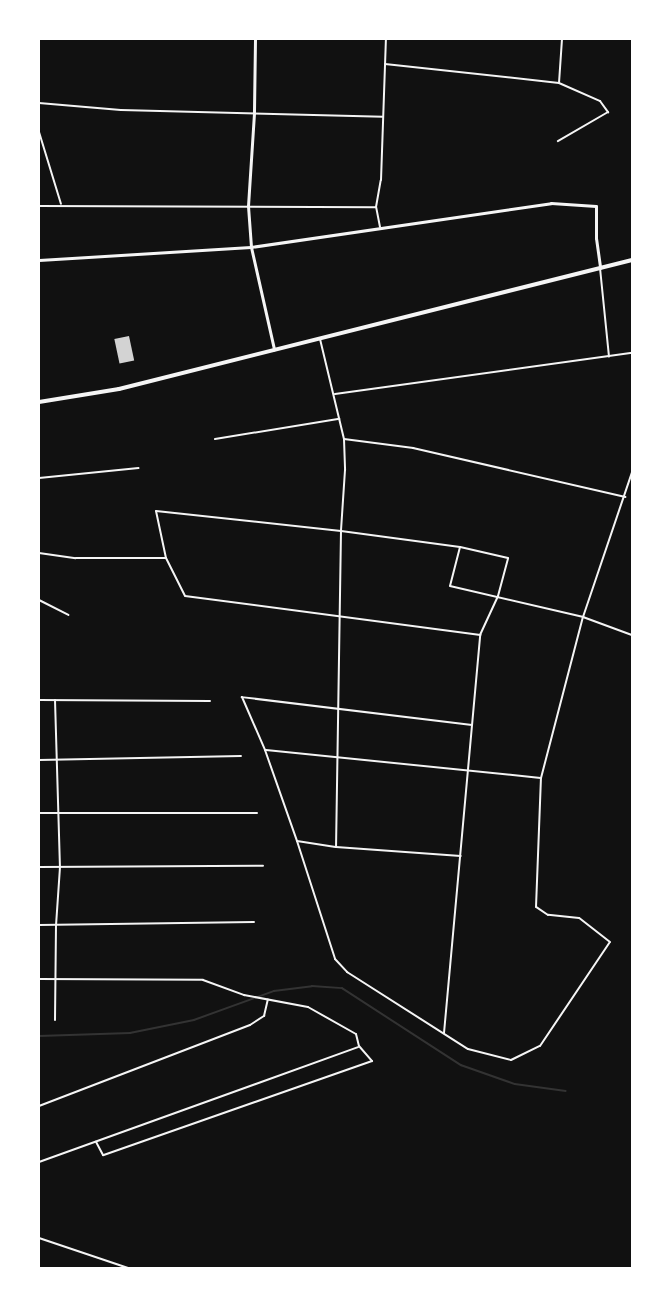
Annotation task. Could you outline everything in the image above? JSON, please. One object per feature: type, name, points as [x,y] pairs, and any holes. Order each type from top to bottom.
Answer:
[{"type":"main road","points":[[39,402],[119,389],[632,260]]},
{"type":"street","points":[[255,39],[254,113],[248,206],[251,247],[274,350]]},
{"type":"street","points":[[380,227],[376,207],[381,180],[386,39]]},
{"type":"street","points":[[559,83],[562,39]]},
{"type":"street","points":[[386,64],[559,83],[600,100],[608,112],[558,141]]},
{"type":"street","points":[[39,103],[121,110],[383,117]]},
{"type":"street","points":[[39,132],[62,205]]},
{"type":"street","points":[[39,260],[251,247],[535,203],[588,204],[596,206],[609,357]]},
{"type":"street","points":[[39,206],[376,207]]},
{"type":"street","points":[[320,339],[344,439],[345,470],[341,531],[340,708],[336,847]]},
{"type":"street","points":[[333,395],[632,353]]},
{"type":"street","points":[[215,438],[339,419]]},
{"type":"street","points":[[344,439],[413,448],[625,497]]},
{"type":"street","points":[[39,478],[139,468]]},
{"type":"street","points":[[472,725],[242,697],[265,750],[297,841],[334,959],[347,972],[468,1049],[511,1060],[540,1046],[610,942],[579,918],[548,915],[536,906],[541,777],[583,617],[632,472]]},
{"type":"street","points":[[444,1035],[461,856],[466,769],[480,635],[498,596],[508,558],[460,547],[341,531],[156,511],[166,558],[185,596],[480,635]]},
{"type":"street","points":[[460,547],[450,586],[583,617],[632,635]]},
{"type":"street","points":[[39,553],[76,558],[166,558]]},
{"type":"street","points":[[39,600],[68,615]]},
{"type":"street","points":[[55,699],[60,867],[56,925],[55,1020]]},
{"type":"street","points":[[39,700],[210,701]]},
{"type":"street","points":[[265,750],[541,777]]},
{"type":"street","points":[[39,760],[241,756]]},
{"type":"street","points":[[39,813],[257,813]]},
{"type":"street","points":[[297,841],[336,847],[461,856]]},
{"type":"street","points":[[39,867],[263,866]]},
{"type":"street","points":[[39,924],[254,922]]},
{"type":"street","points":[[39,979],[203,980],[223,990],[308,1007],[356,1034],[359,1046],[372,1061],[103,1155],[96,1142]]},
{"type":"street","points":[[39,1106],[250,1025],[264,1016],[268,999]]},
{"type":"street","points":[[39,1162],[359,1046]]},
{"type":"street","points":[[39,1238],[128,1268]]},
{"type":"building","points":[[129,336],[134,360],[120,364],[114,339]]},
{"type":"waterway","points":[[39,1036],[130,1033],[194,1020],[274,991],[312,986],[342,988],[461,1065],[515,1084],[566,1091]]}]
